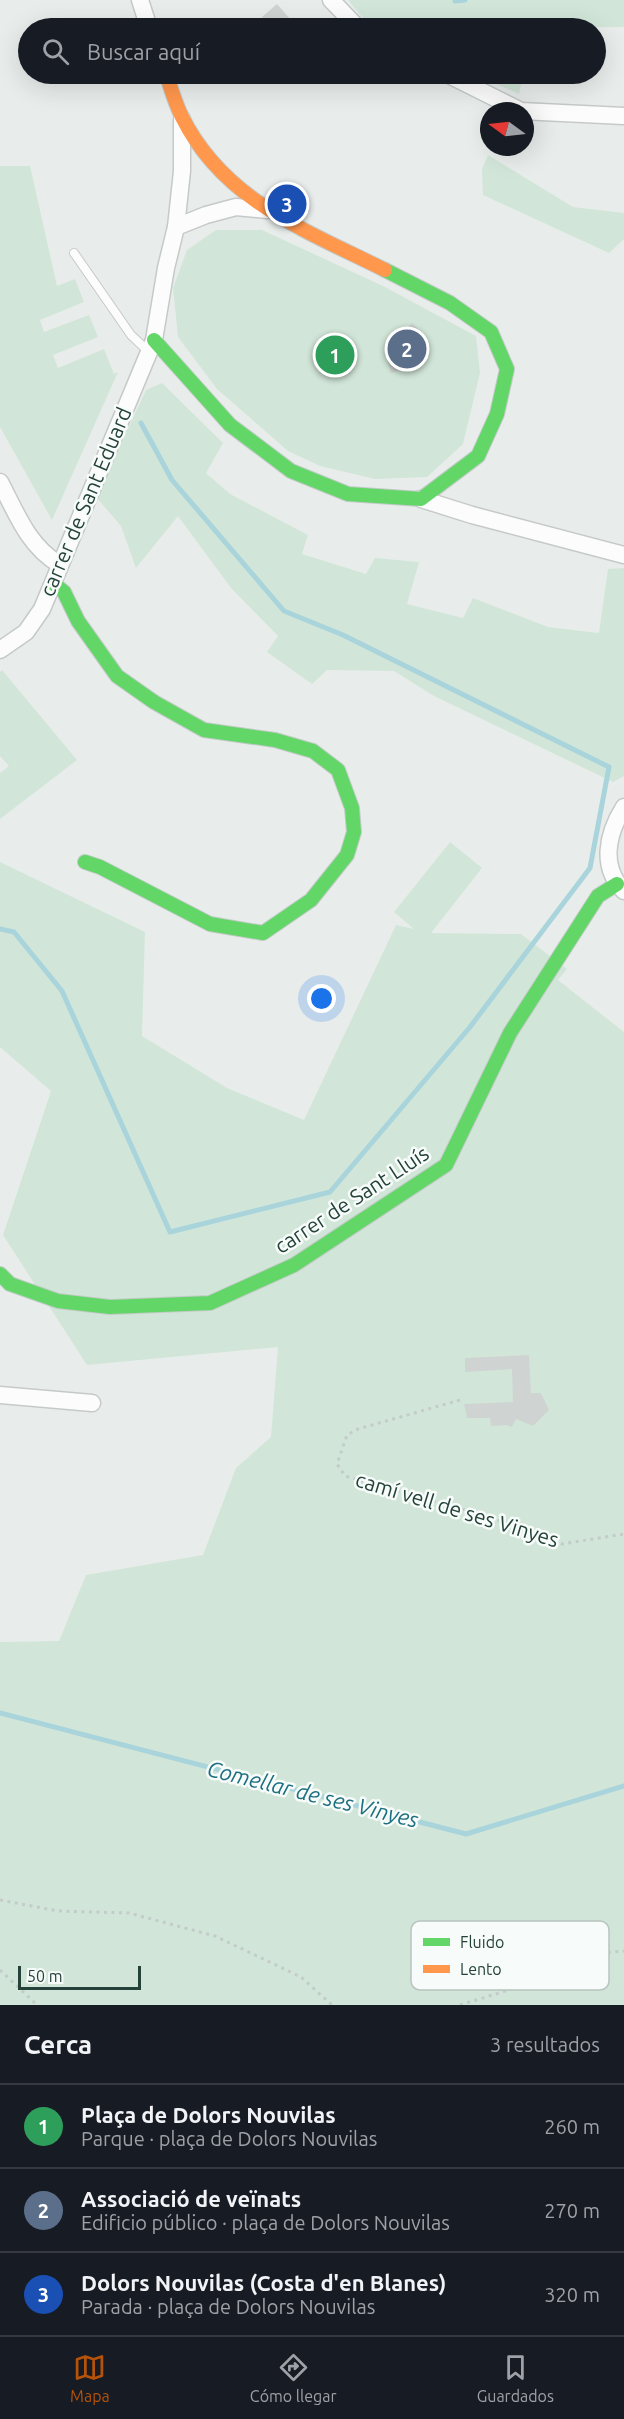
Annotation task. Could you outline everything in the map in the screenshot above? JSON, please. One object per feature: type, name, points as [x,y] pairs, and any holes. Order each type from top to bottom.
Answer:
[{"type":"street","points":[[140,0],[146,18]]},
{"type":"street","points":[[331,0],[348,18]]},
{"type":"street","points":[[170,84],[182,117],[224,177],[268,210],[450,303],[491,332],[507,369],[497,414],[478,456],[421,499]]},
{"type":"street","points":[[467,84],[521,111],[624,116]]},
{"type":"street","name":"carrer de Sant Eduard","points":[[0,650],[26,632],[42,609],[152,346],[176,227],[182,171],[182,117]]},
{"type":"street","points":[[176,227],[206,215],[236,207],[268,210]]},
{"type":"street","points":[[152,346],[230,425],[291,471],[348,494],[421,499],[472,515],[624,555]]},
{"type":"street","points":[[0,482],[37,548],[46,557],[59,564]]},
{"type":"street","points":[[54,584],[64,592],[78,621],[117,676],[154,702],[204,730],[275,740],[313,751],[338,770],[352,808],[354,832],[347,855],[311,900],[262,933],[210,924],[100,867],[85,862]]},
{"type":"street","points":[[620,887],[608,865],[609,843],[616,820],[624,807]]},
{"type":"street","name":"carrer de Sant Lluís","points":[[0,1274],[10,1284],[58,1301],[110,1307],[210,1303],[294,1265],[446,1165],[510,1033],[598,896],[620,887]]},
{"type":"street","points":[[0,1395],[92,1403]]},
{"type":"lane","points":[[74,253],[131,335],[152,346]]},
{"type":"path","name":"camí vell de ses Vinyes","points":[[460,1400],[358,1429],[347,1435],[337,1464],[340,1471],[345,1476],[486,1516],[562,1544],[624,1534]]},
{"type":"path","points":[[0,1900],[58,1911],[129,1913],[215,1936],[302,1977],[332,2005]]},
{"type":"path","points":[[609,1952],[624,1951]]},
{"type":"path","points":[[0,1970],[37,2005]]},
{"type":"path","points":[[459,2005],[508,1990]]},
{"type":"green space","points":[[348,0],[624,0],[624,27],[606,27],[606,18],[362,17]]},
{"type":"green space","points":[[496,84],[521,84],[519,94]]},
{"type":"green space","points":[[490,156],[573,207],[624,213],[624,239],[609,253],[483,195],[482,169]]},
{"type":"green space","points":[[0,166],[30,166],[57,286],[75,279],[84,302],[40,320],[44,332],[89,315],[98,337],[53,355],[58,368],[104,349],[114,374],[118,372],[52,520],[0,427]]},
{"type":"green space","points":[[216,230],[262,230],[383,286],[476,336],[480,373],[463,444],[427,477],[375,479],[320,466],[288,451],[217,389],[178,337],[173,288],[187,250]]},
{"type":"green space","points":[[162,383],[223,443],[206,473],[230,494],[308,535],[302,554],[366,574],[375,558],[419,562],[407,604],[463,618],[473,598],[548,627],[599,633],[608,569],[624,568],[624,776],[613,782],[434,696],[394,671],[327,670],[312,684],[267,652],[278,636],[231,588],[178,516],[136,568],[121,526],[96,497],[146,390]]},
{"type":"green space","points":[[2,670],[77,760],[0,819],[0,773],[9,766],[0,756],[0,672]]},
{"type":"green space","points":[[450,842],[482,868],[431,933],[521,934],[567,969],[558,980],[624,1032],[624,2005],[0,2005],[0,1642],[59,1641],[86,1575],[203,1555],[236,1468],[271,1437],[278,1347],[87,1365],[3,1235],[51,1091],[0,1047],[0,862],[145,932],[142,1036],[227,1088],[304,1120],[396,925],[414,929],[394,912]]},
{"type":"building","points":[[277,4],[289,18],[263,18]]},
{"type":"building","points":[[412,323],[424,334],[409,350],[395,337]]},
{"type":"building","points":[[406,349],[411,367],[391,373],[386,356]]},
{"type":"building","points":[[529,1355],[531,1393],[541,1393],[549,1410],[533,1426],[516,1419],[512,1427],[491,1426],[490,1418],[467,1418],[464,1404],[513,1402],[512,1369],[465,1372],[465,1358]]},
{"type":"waterway","points":[[455,1],[465,0]]},
{"type":"waterway","points":[[0,929],[14,932],[62,991],[170,1232],[330,1192],[470,1027],[590,868],[609,767],[343,635],[284,611],[172,480],[141,423]]},
{"type":"waterway","name":"Comellar de ses Vinyes","points":[[0,1713],[466,1834],[624,1786]]},
{"type":"traffic: fast","points":[[154,340],[230,425],[291,471],[348,494],[421,499],[478,456],[497,414],[507,369],[491,332],[450,303],[385,270]]},
{"type":"traffic: fast","points":[[54,584],[64,592],[78,621],[117,676],[154,702],[204,730],[275,740],[313,751],[338,770],[352,808],[354,832],[347,855],[311,900],[263,933],[210,924],[100,867],[85,862]]},
{"type":"traffic: fast","points":[[0,1274],[10,1284],[58,1301],[110,1307],[210,1303],[294,1265],[446,1165],[510,1033],[598,896],[617,884]]},
{"type":"traffic: slow","points":[[170,84],[182,117],[200,146],[220,171],[244,192],[298,227],[385,270]]},
{"type":"place","name":"Dolors Nouvilas (Costa d'en Blanes)","points":[[287,204]]},
{"type":"place","name":"Associació de veïnats","points":[[407,349]]},
{"type":"place","name":"Plaça de Dolors Nouvilas","points":[[335,355]]}]
